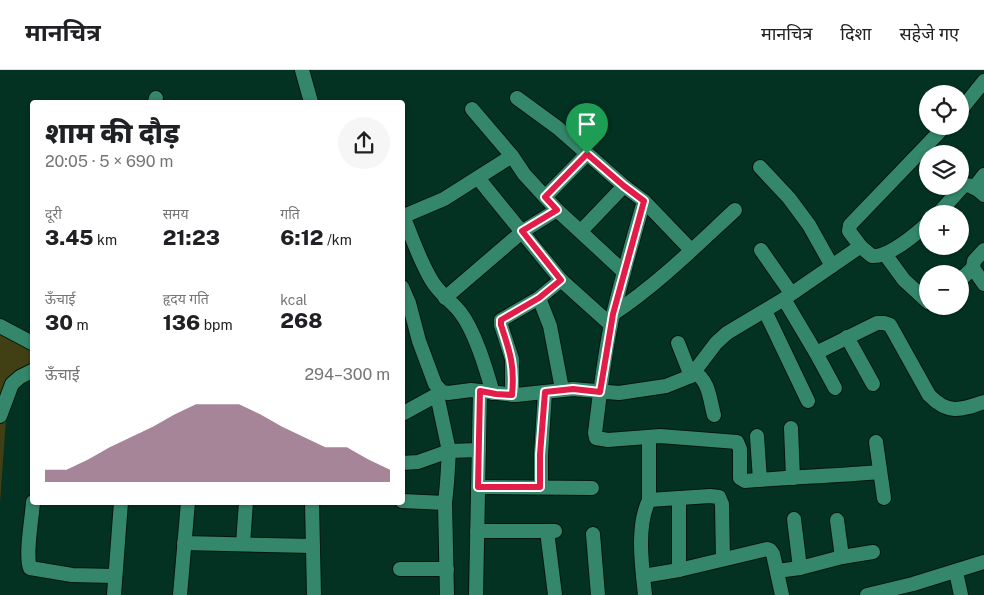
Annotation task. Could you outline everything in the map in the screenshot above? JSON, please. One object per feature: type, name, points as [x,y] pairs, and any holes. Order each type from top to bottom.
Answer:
[{"type":"street","points":[[302,70],[310,100]]},
{"type":"street","points":[[969,100],[984,81]]},
{"type":"street","points":[[517,98],[558,128],[624,186],[644,201],[691,250]]},
{"type":"street","points":[[472,109],[512,156],[524,174],[557,210],[624,272]]},
{"type":"street","points":[[919,230],[904,242],[877,257],[872,256],[861,247],[849,231],[850,225],[936,135]]},
{"type":"street","points":[[545,197],[587,154]]},
{"type":"street","points":[[405,214],[444,199],[512,156]]},
{"type":"street","points":[[760,167],[789,198],[809,225],[832,266]]},
{"type":"street","points":[[946,205],[963,186],[967,185],[979,191],[984,175]]},
{"type":"street","points":[[478,178],[561,280],[612,319]]},
{"type":"street","points":[[581,231],[624,186]]},
{"type":"street","points":[[644,201],[612,319],[600,392],[596,438],[608,440],[660,436],[737,442],[740,449],[740,478],[745,481],[820,478],[880,472]]},
{"type":"street","points":[[444,298],[522,231],[557,210]]},
{"type":"street","points":[[612,319],[735,210]]},
{"type":"street","points":[[405,220],[428,274],[444,298],[459,310],[465,319],[486,369],[486,392],[479,450],[476,595]]},
{"type":"street","points":[[693,375],[716,343],[727,333],[765,311],[861,247]]},
{"type":"street","points":[[761,250],[788,296],[834,388]]},
{"type":"street","points":[[969,272],[984,250]]},
{"type":"street","points":[[885,254],[904,280],[919,294]]},
{"type":"street","points":[[973,268],[984,284]]},
{"type":"street","points":[[512,395],[514,380],[512,359],[501,320],[539,298],[561,280]]},
{"type":"street","points":[[405,294],[419,341],[440,393],[449,451],[444,503],[447,595]]},
{"type":"street","points":[[539,298],[550,326],[562,389]]},
{"type":"street","points":[[765,311],[808,401]]},
{"type":"street","points":[[816,353],[877,323],[887,324],[890,325],[930,395],[936,402],[952,409],[962,410],[984,402]]},
{"type":"street","points":[[0,326],[30,342]]},
{"type":"street","points":[[847,337],[873,384]]},
{"type":"street","points":[[678,343],[693,375]]},
{"type":"street","points":[[0,416],[12,384],[20,377],[30,373]]},
{"type":"street","points":[[405,412],[440,393],[486,392],[512,395],[562,389],[619,393],[666,386],[693,375],[701,376],[704,381],[714,415]]},
{"type":"street","points":[[540,487],[540,455],[545,392]]},
{"type":"street","points":[[791,428],[793,478]]},
{"type":"street","points":[[757,436],[760,480]]},
{"type":"street","points":[[645,595],[640,554],[642,530],[649,500],[649,437]]},
{"type":"street","points":[[876,442],[884,498]]},
{"type":"street","points":[[405,463],[418,462],[449,451],[479,450]]},
{"type":"street","points":[[478,487],[592,488]]},
{"type":"street","points":[[649,500],[715,496],[721,499],[723,559]]},
{"type":"street","points":[[679,498],[679,570]]},
{"type":"street","points":[[405,501],[444,503]]},
{"type":"street","points":[[33,505],[29,553],[30,568],[72,574],[114,576]]},
{"type":"street","points":[[114,595],[121,505]]},
{"type":"street","points":[[180,595],[188,505]]},
{"type":"street","points":[[243,544],[246,505]]},
{"type":"street","points":[[312,505],[314,595]]},
{"type":"street","points":[[794,519],[800,568]]},
{"type":"street","points":[[837,520],[842,556]]},
{"type":"street","points":[[477,531],[551,531],[555,595]]},
{"type":"street","points":[[593,534],[598,595]]},
{"type":"street","points":[[184,543],[313,546]]},
{"type":"street","points":[[643,576],[679,570],[767,549],[773,554],[782,595]]},
{"type":"street","points":[[777,571],[800,568],[842,556],[873,552]]},
{"type":"street","points":[[867,595],[915,590],[984,562]]},
{"type":"street","points":[[400,569],[447,569]]},
{"type":"street","points":[[956,572],[960,595]]},
{"type":"shaded area","points":[[0,332],[30,346],[30,375],[17,380],[6,419],[0,503]]},
{"type":"route","points":[[587,154],[644,201],[613,314],[600,392],[562,389],[545,392],[540,455],[540,487],[478,487],[480,391],[512,395],[514,380],[512,359],[501,320],[539,298],[561,280],[522,231],[557,210],[545,197],[587,154]]}]
